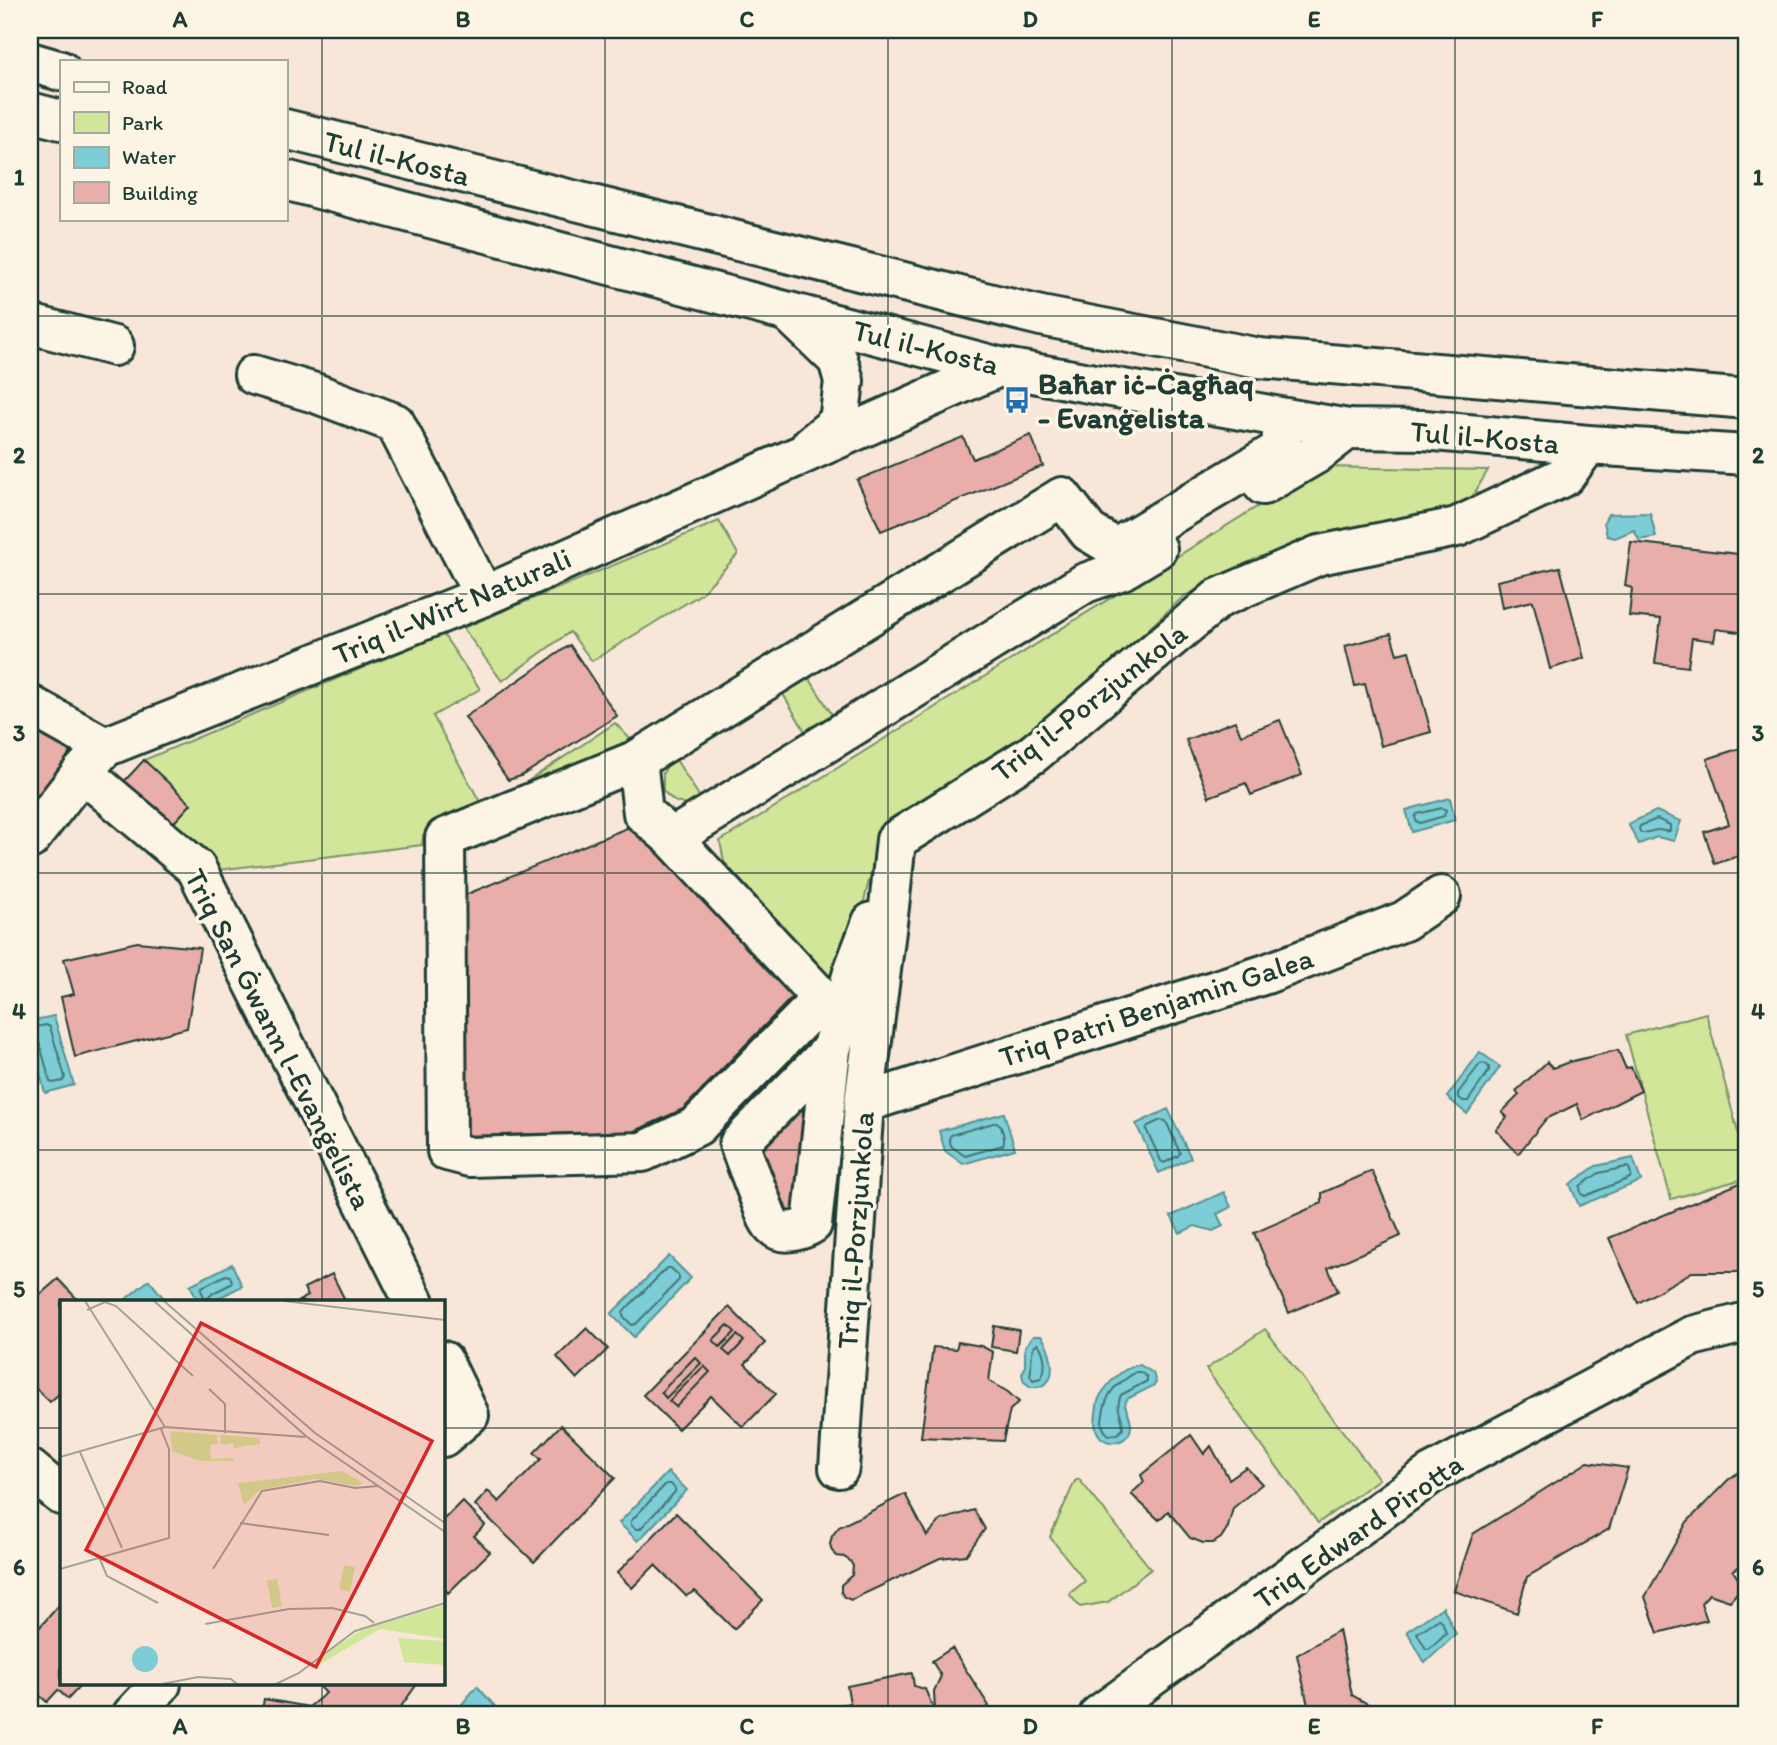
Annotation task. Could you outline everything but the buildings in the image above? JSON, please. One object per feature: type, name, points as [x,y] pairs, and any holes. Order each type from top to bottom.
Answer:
[{"type":"main road","points":[[30,62],[60,71]]},
{"type":"main road","points":[[30,112],[60,120]]},
{"type":"main road","name":"Tul il-Kosta","points":[[287,129],[1041,316],[1259,358],[1747,399]]},
{"type":"main road","name":"Tul il-Kosta","points":[[287,181],[999,367],[1348,429],[1424,430],[1588,445],[1747,455]]},
{"type":"main road","name":"Triq il-Wirt Naturali","points":[[788,312],[838,360],[844,381],[839,422],[796,457]]},
{"type":"main road","points":[[30,324],[114,346]]},
{"type":"main road","name":"Triq il-Wirt Naturali","points":[[94,760],[484,596],[999,367]]},
{"type":"main road","points":[[254,375],[315,393],[395,423],[484,596]]},
{"type":"main road","points":[[637,760],[643,813],[672,838],[815,990],[812,1009],[697,1126],[643,1152],[470,1157],[447,1151],[446,838],[637,760],[1062,497],[1089,532],[1116,548],[1281,449],[1283,418]]},
{"type":"main road","points":[[672,838],[1073,590],[1122,570],[1316,454],[1348,429]]},
{"type":"main road","name":"Triq il-Porzjunkola","points":[[838,1468],[864,1103],[896,839],[1033,754],[1219,598],[1319,555],[1457,527],[1565,476],[1588,445]]},
{"type":"main road","name":"Triq San Ġwann l-Evanġelista","points":[[30,705],[94,760],[196,868],[413,1300]]},
{"type":"main road","points":[[30,839],[94,760]]},
{"type":"main road","name":"Triq Patri Benjamin Galea","points":[[864,1103],[1266,975],[1404,921],[1441,896]]},
{"type":"main road","points":[[831,1050],[854,969],[874,914],[880,908],[889,907]]},
{"type":"main road","name":"Triq Edward Pirotta","points":[[1099,1715],[1431,1474],[1692,1336],[1747,1322]]},
{"type":"main road","points":[[444,1366],[456,1426]]},
{"type":"main road","points":[[30,1469],[60,1494]]},
{"type":"main road","points":[[132,1715],[159,1686]]},
{"type":"green space","points":[[1321,467],[1488,470],[1463,513],[1276,553],[1184,596],[1088,685],[997,755],[880,835],[860,918],[829,979],[724,862],[720,841]]},
{"type":"green space","points":[[719,521],[738,554],[701,594],[592,661],[570,632],[502,681],[463,628]]},
{"type":"green space","points":[[443,634],[480,689],[433,716],[480,802],[525,783],[615,723],[633,742],[623,752],[423,835],[422,845],[218,870],[166,831],[191,804],[144,760]]},
{"type":"green space","points":[[806,673],[833,716],[806,733],[780,689]]},
{"type":"green space","points":[[673,755],[701,799],[685,805],[674,801],[663,791],[663,773]]},
{"type":"green space","points":[[1706,1013],[1747,1166],[1747,1178],[1671,1199],[1626,1035]]},
{"type":"green space","points":[[1265,1329],[1379,1479],[1318,1523],[1206,1369]]},
{"type":"green space","points":[[1079,1479],[1151,1569],[1108,1602],[1080,1607],[1069,1594],[1085,1581],[1050,1537],[1075,1481]]},
{"type":"water","points":[[1650,513],[1656,537],[1639,540],[1634,530],[1615,538],[1607,536],[1604,522],[1608,514]]},
{"type":"water","points":[[1450,798],[1455,820],[1412,832],[1406,810]]},
{"type":"water","points":[[1656,811],[1681,821],[1674,841],[1657,837],[1639,844],[1628,824]]},
{"type":"water","points":[[54,1016],[74,1085],[45,1093],[30,1034],[30,1021]]},
{"type":"water","points":[[1480,1052],[1500,1067],[1467,1114],[1447,1097]]},
{"type":"water","points":[[1168,1109],[1191,1158],[1159,1173],[1136,1124]]},
{"type":"water","points":[[1004,1113],[1015,1149],[963,1164],[945,1151],[939,1131]]},
{"type":"water","points":[[1633,1158],[1641,1181],[1579,1206],[1570,1184],[1596,1166]]},
{"type":"water","points":[[1224,1192],[1231,1207],[1217,1214],[1223,1226],[1213,1231],[1195,1226],[1180,1233],[1171,1216]]},
{"type":"water","points":[[669,1256],[691,1278],[634,1337],[611,1314]]},
{"type":"water","points":[[232,1264],[242,1286],[215,1300],[198,1300],[190,1285]]},
{"type":"water","points":[[149,1280],[165,1300],[127,1300]]},
{"type":"water","points":[[1033,1336],[1041,1336],[1044,1341],[1050,1354],[1052,1369],[1048,1381],[1031,1387],[1024,1382],[1022,1374],[1025,1367],[1025,1346]]},
{"type":"water","points":[[1140,1365],[1153,1373],[1156,1383],[1127,1399],[1125,1405],[1131,1426],[1129,1434],[1118,1442],[1104,1440],[1095,1426],[1099,1398],[1120,1373]]},
{"type":"water","points":[[668,1472],[687,1490],[638,1541],[619,1523]]},
{"type":"water","points":[[1443,1607],[1456,1634],[1425,1663],[1407,1631]]},
{"type":"water","points":[[477,1686],[500,1712],[496,1715],[453,1715]]},
{"type":"place","name":"Baħar iċ-Ċagħaq - Evanġelista","points":[[1017,400]]}]
